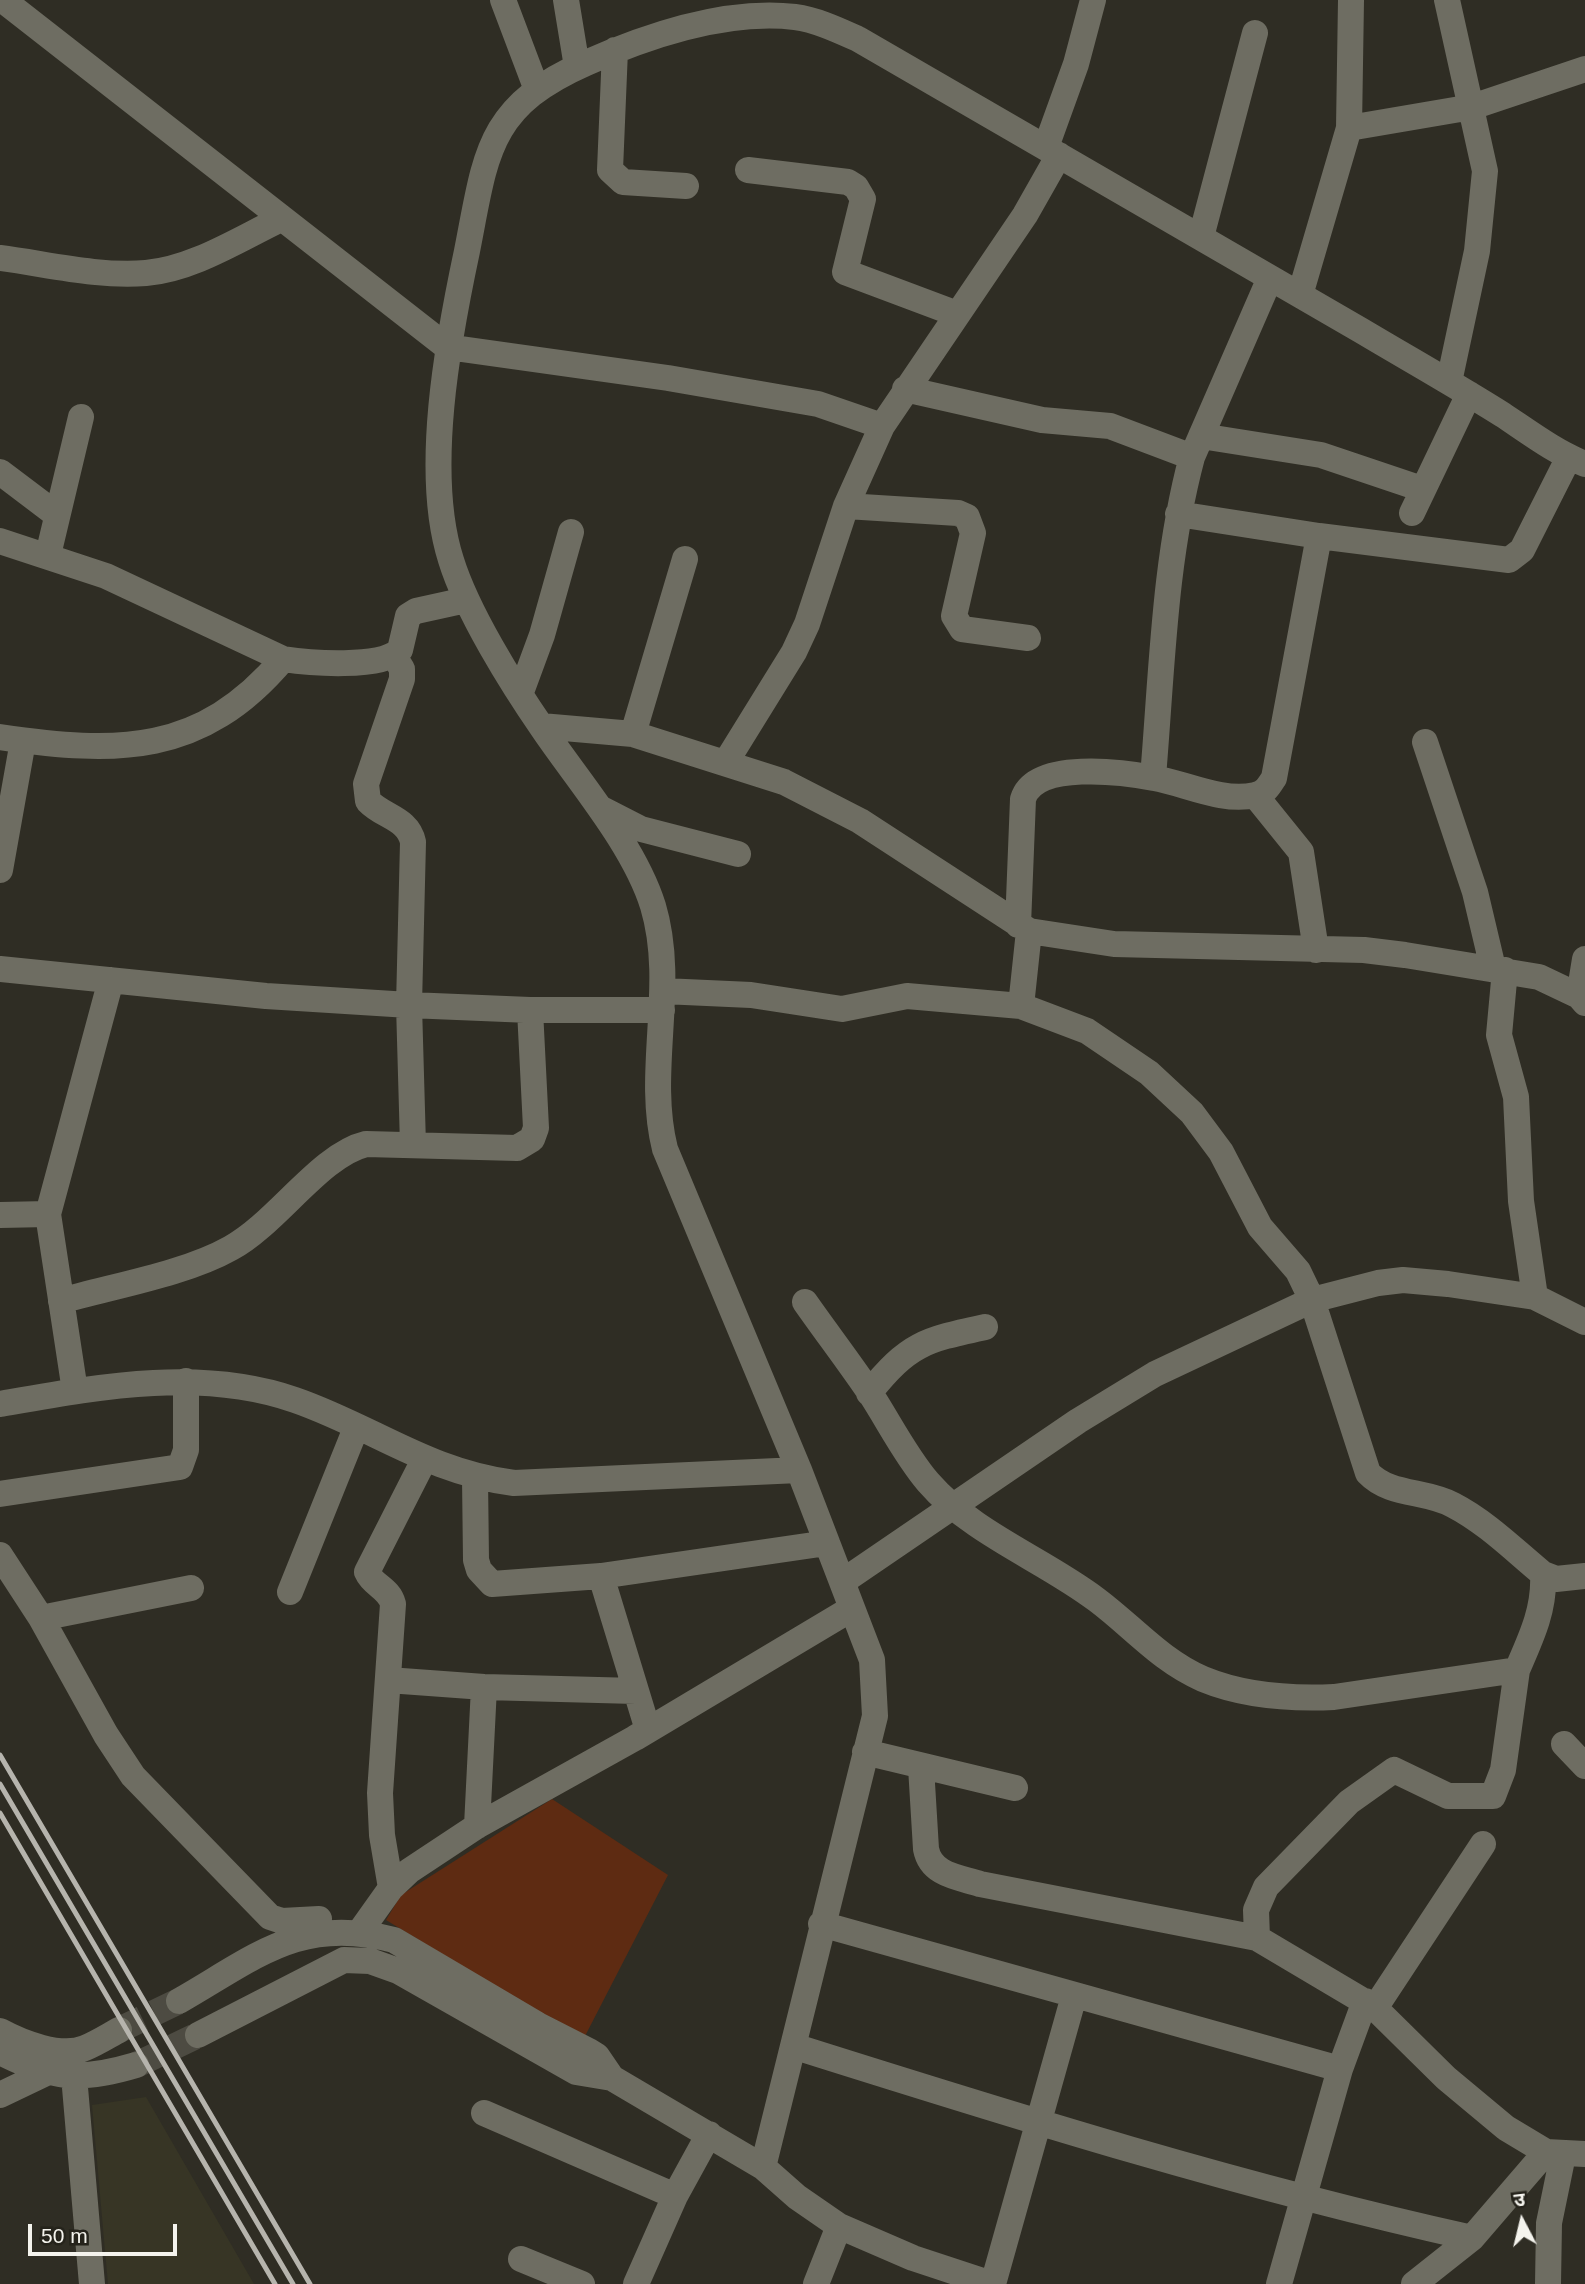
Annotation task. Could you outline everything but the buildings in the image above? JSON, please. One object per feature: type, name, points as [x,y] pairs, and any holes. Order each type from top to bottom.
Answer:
[{"type":"street","points":[[3,0],[100,73],[281,219],[447,347],[668,378],[818,404],[882,426]]},
{"type":"street","points":[[503,0],[537,90]]},
{"type":"street","points":[[566,0],[577,67]]},
{"type":"street","points":[[726,762],[803,633],[846,506],[882,426],[905,388],[1025,215],[1052,151],[1093,0]]},
{"type":"street","points":[[1300,295],[1349,128],[1351,0]]},
{"type":"street","points":[[905,388],[1042,420],[1110,426],[1196,447],[1321,455],[1417,501],[1459,388],[1485,197],[1486,171],[1456,50],[1447,0]]},
{"type":"street","points":[[763,2167],[821,1924],[875,1716],[875,1683],[872,1660],[799,1470],[665,1149],[658,1121],[662,1001],[658,931],[652,904],[600,808],[541,726],[466,600],[450,558],[439,490],[447,347],[485,159],[498,129],[537,90],[577,67],[615,50],[737,8],[798,17],[858,39],[1459,388],[1577,460],[1527,543],[1509,560],[1319,536],[1178,514]]},
{"type":"street","points":[[1201,237],[1255,33]]},
{"type":"street","points":[[615,50],[610,170],[615,178],[623,182],[686,186]]},
{"type":"street","points":[[1349,128],[1472,107],[1585,69]]},
{"type":"street","points":[[748,170],[848,182],[856,187],[863,199],[845,272],[957,314]]},
{"type":"street","points":[[0,258],[104,272],[146,273],[193,261],[281,219]]},
{"type":"street","points":[[1153,777],[1178,514],[1196,447],[1270,278]]},
{"type":"street","points":[[48,555],[81,417]]},
{"type":"street","points":[[0,472],[57,515]]},
{"type":"street","points":[[846,506],[958,513],[967,517],[973,533],[954,616],[957,625],[962,629],[1028,638]]},
{"type":"street","points":[[521,692],[542,635],[571,532]]},
{"type":"street","points":[[1021,1006],[1023,799],[1029,788],[1052,775],[1078,772],[1153,777],[1233,796],[1255,795],[1266,791],[1274,778],[1319,536]]},
{"type":"street","points":[[0,541],[106,576],[283,659],[333,662],[394,656]]},
{"type":"street","points":[[633,734],[685,559]]},
{"type":"street","points":[[394,656],[402,643],[408,617],[416,611],[466,600]]},
{"type":"street","points":[[394,656],[402,668],[402,679],[366,784],[368,801],[374,808],[411,831],[409,1005],[413,1145]]},
{"type":"street","points":[[0,870],[12,739],[90,748],[128,746],[169,738],[233,707],[257,690],[283,659]]},
{"type":"street","points":[[541,726],[633,734],[784,782],[828,802],[1023,928],[1114,944],[1364,950],[1499,969],[1552,981],[1582,999],[1585,959]]},
{"type":"street","points":[[1425,742],[1499,969],[1500,1035],[1516,1097],[1521,1212],[1535,1297]]},
{"type":"street","points":[[1255,795],[1301,852],[1316,950]]},
{"type":"street","points":[[600,808],[641,829],[738,854]]},
{"type":"street","points":[[0,969],[266,996],[530,1010],[751,995],[842,1009],[907,996],[1021,1006],[1087,1031],[1149,1073],[1192,1113],[1221,1152],[1260,1227],[1288,1255],[1312,1300],[1368,1473],[1385,1487],[1425,1495],[1471,1515],[1543,1574],[1556,1578],[1582,1579]]},
{"type":"street","points":[[75,1391],[48,1214],[111,980]]},
{"type":"street","points":[[61,1301],[202,1261],[230,1248],[282,1210],[341,1154],[353,1147],[366,1144],[517,1148],[532,1139],[536,1128],[530,1010]]},
{"type":"street","points":[[0,1215],[48,1214]]},
{"type":"street","points":[[842,1582],[1077,1421],[1155,1374],[1312,1300],[1355,1287],[1403,1280],[1535,1297],[1585,1322]]},
{"type":"street","points":[[805,1302],[869,1393],[908,1455],[951,1506],[1097,1600],[1161,1654],[1206,1680],[1276,1697],[1304,1698],[1334,1697],[1517,1670]]},
{"type":"street","points":[[869,1393],[893,1364],[920,1344],[934,1338],[985,1327]]},
{"type":"street","points":[[0,1404],[75,1391],[186,1381],[254,1387],[298,1401],[424,1460],[475,1478],[514,1483],[799,1470]]},
{"type":"street","points":[[0,1494],[180,1467],[186,1450],[186,1381]]},
{"type":"street","points":[[290,1591],[356,1428]]},
{"type":"street","points":[[391,1888],[382,1835],[380,1793],[393,1604],[386,1590],[372,1580],[367,1572],[424,1460]]},
{"type":"street","points":[[475,1478],[476,1560],[484,1579],[503,1585],[601,1576],[827,1543]]},
{"type":"street","points":[[0,1555],[41,1618],[106,1735],[133,1776],[258,1907],[282,1921],[365,1924],[538,2025],[589,2051],[597,2056],[612,2078]]},
{"type":"street","points":[[1257,1938],[1256,1910],[1266,1887],[1349,1802],[1394,1770],[1448,1796],[1493,1796],[1503,1770],[1517,1670],[1534,1630],[1544,1596],[1543,1574]]},
{"type":"street","points":[[601,1576],[648,1730]]},
{"type":"street","points":[[41,1618],[191,1588]]},
{"type":"street","points":[[179,2001],[285,1940],[365,1924],[391,1888],[409,1871],[477,1826],[648,1730],[851,1609]]},
{"type":"street","points":[[388,1680],[484,1687],[636,1691]]},
{"type":"street","points":[[477,1826],[484,1687]]},
{"type":"street","points":[[1564,1744],[1585,1766]]},
{"type":"street","points":[[865,1752],[1015,1788]]},
{"type":"street","points":[[921,1767],[926,1849],[929,1861],[937,1870],[980,1884],[1257,1938],[1370,2004],[1446,2078],[1506,2128],[1565,2154]]},
{"type":"street","points":[[1279,2284],[1340,2069],[1370,2004],[1483,1844]]},
{"type":"street","points":[[821,1924],[1340,2069]]},
{"type":"street","points":[[198,2035],[344,1960],[370,1961],[398,1971],[576,2072],[612,2078],[763,2167],[797,2197],[839,2226],[913,2258],[993,2284],[1074,1996]]},
{"type":"street","points":[[0,2031],[37,2046],[60,2050],[82,2049],[119,2030]]},
{"type":"street","points":[[793,2046],[1040,2124],[1302,2197],[1472,2238]]},
{"type":"street","points":[[0,2052],[46,2073],[74,2076],[106,2074],[136,2065]]},
{"type":"street","points":[[0,2095],[46,2073]]},
{"type":"street","points":[[74,2076],[92,2284]]},
{"type":"street","points":[[484,2113],[675,2196]]},
{"type":"street","points":[[636,2284],[675,2196],[709,2134]]},
{"type":"street","points":[[1414,2284],[1472,2238],[1565,2154]]},
{"type":"street","points":[[1548,2284],[1549,2223],[1565,2154]]},
{"type":"street","points":[[816,2284],[839,2226]]},
{"type":"street","points":[[521,2259],[577,2283]]},
{"type":"shaded area","points":[[552,1799],[668,1875],[583,2040],[386,1920],[401,1895]]},
{"type":"shaded area","points":[[146,2097],[254,2284],[108,2284],[92,2105]]},
{"type":"tunnel","points":[[119,2030],[179,2001]]},
{"type":"tunnel","points":[[136,2065],[198,2035]]},
{"type":"railway","points":[[0,1755],[310,2284]]},
{"type":"railway","points":[[0,1784],[293,2284]]},
{"type":"railway","points":[[0,1813],[275,2284]]}]
